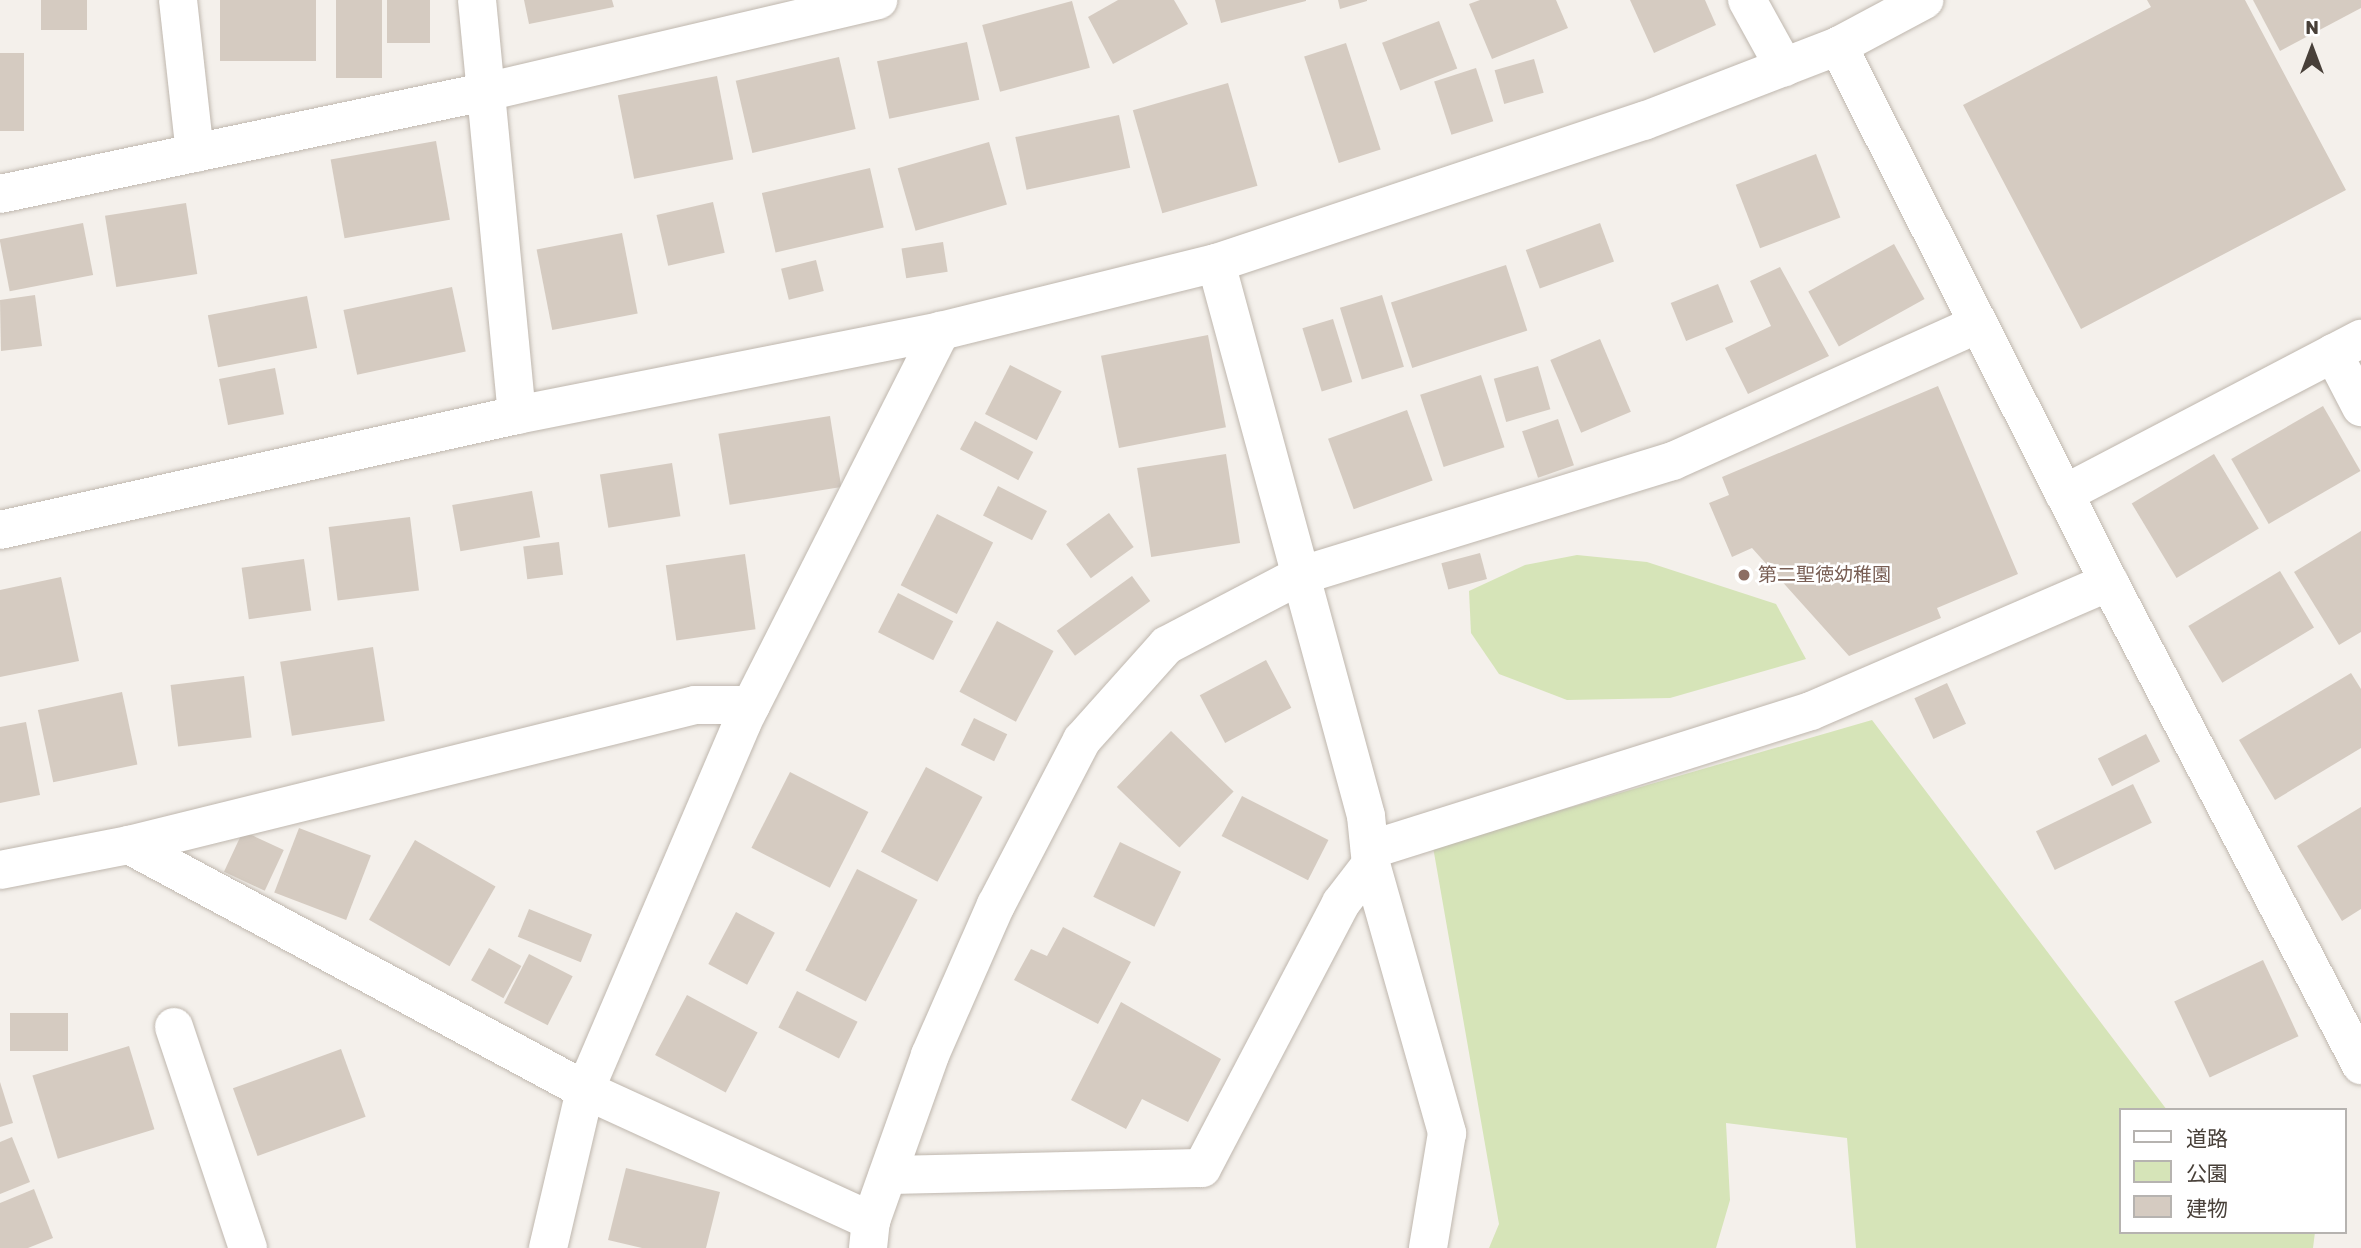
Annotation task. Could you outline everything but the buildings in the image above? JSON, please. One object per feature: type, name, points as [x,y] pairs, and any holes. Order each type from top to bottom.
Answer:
[{"type":"street","points":[[178,0],[195,153]]},
{"type":"street","points":[[477,0],[517,415]]},
{"type":"street","points":[[0,194],[486,92],[878,0]]},
{"type":"street","points":[[1747,0],[1784,67]]},
{"type":"street","points":[[0,530],[517,415],[941,331],[1216,263],[1644,121],[1838,46],[1924,0]]},
{"type":"street","points":[[1838,46],[2109,582],[2361,1065]]},
{"type":"street","points":[[1216,263],[1366,816],[1371,857],[1447,1133],[1428,1248]]},
{"type":"street","points":[[129,845],[585,1090],[870,1234],[930,1055],[996,905],[1082,740],[1167,645],[1299,576],[1673,461],[1978,324]]},
{"type":"street","points":[[548,1248],[585,1090],[751,705],[941,331]]},
{"type":"street","points":[[2064,494],[2347,346],[2361,407]]},
{"type":"street","points":[[888,1175],[1202,1168],[1341,903],[1371,857],[1811,711],[2109,582]]},
{"type":"street","points":[[0,870],[129,845],[695,705],[751,705]]},
{"type":"street","points":[[174,1027],[248,1248]]},
{"type":"green space","points":[[1577,555],[1647,562],[1776,604],[1806,659],[1670,698],[1567,700],[1499,674],[1471,633],[1469,591],[1525,565]]},
{"type":"green space","points":[[1872,720],[2165,1108],[2120,1108],[2120,1234],[2315,1234],[2313,1248],[1856,1248],[1847,1138],[1726,1123],[1730,1200],[1716,1248],[1489,1248],[1499,1224],[1433,847]]},
{"type":"place","name":"第二聖徳幼稚園","points":[[1744,575]]}]
